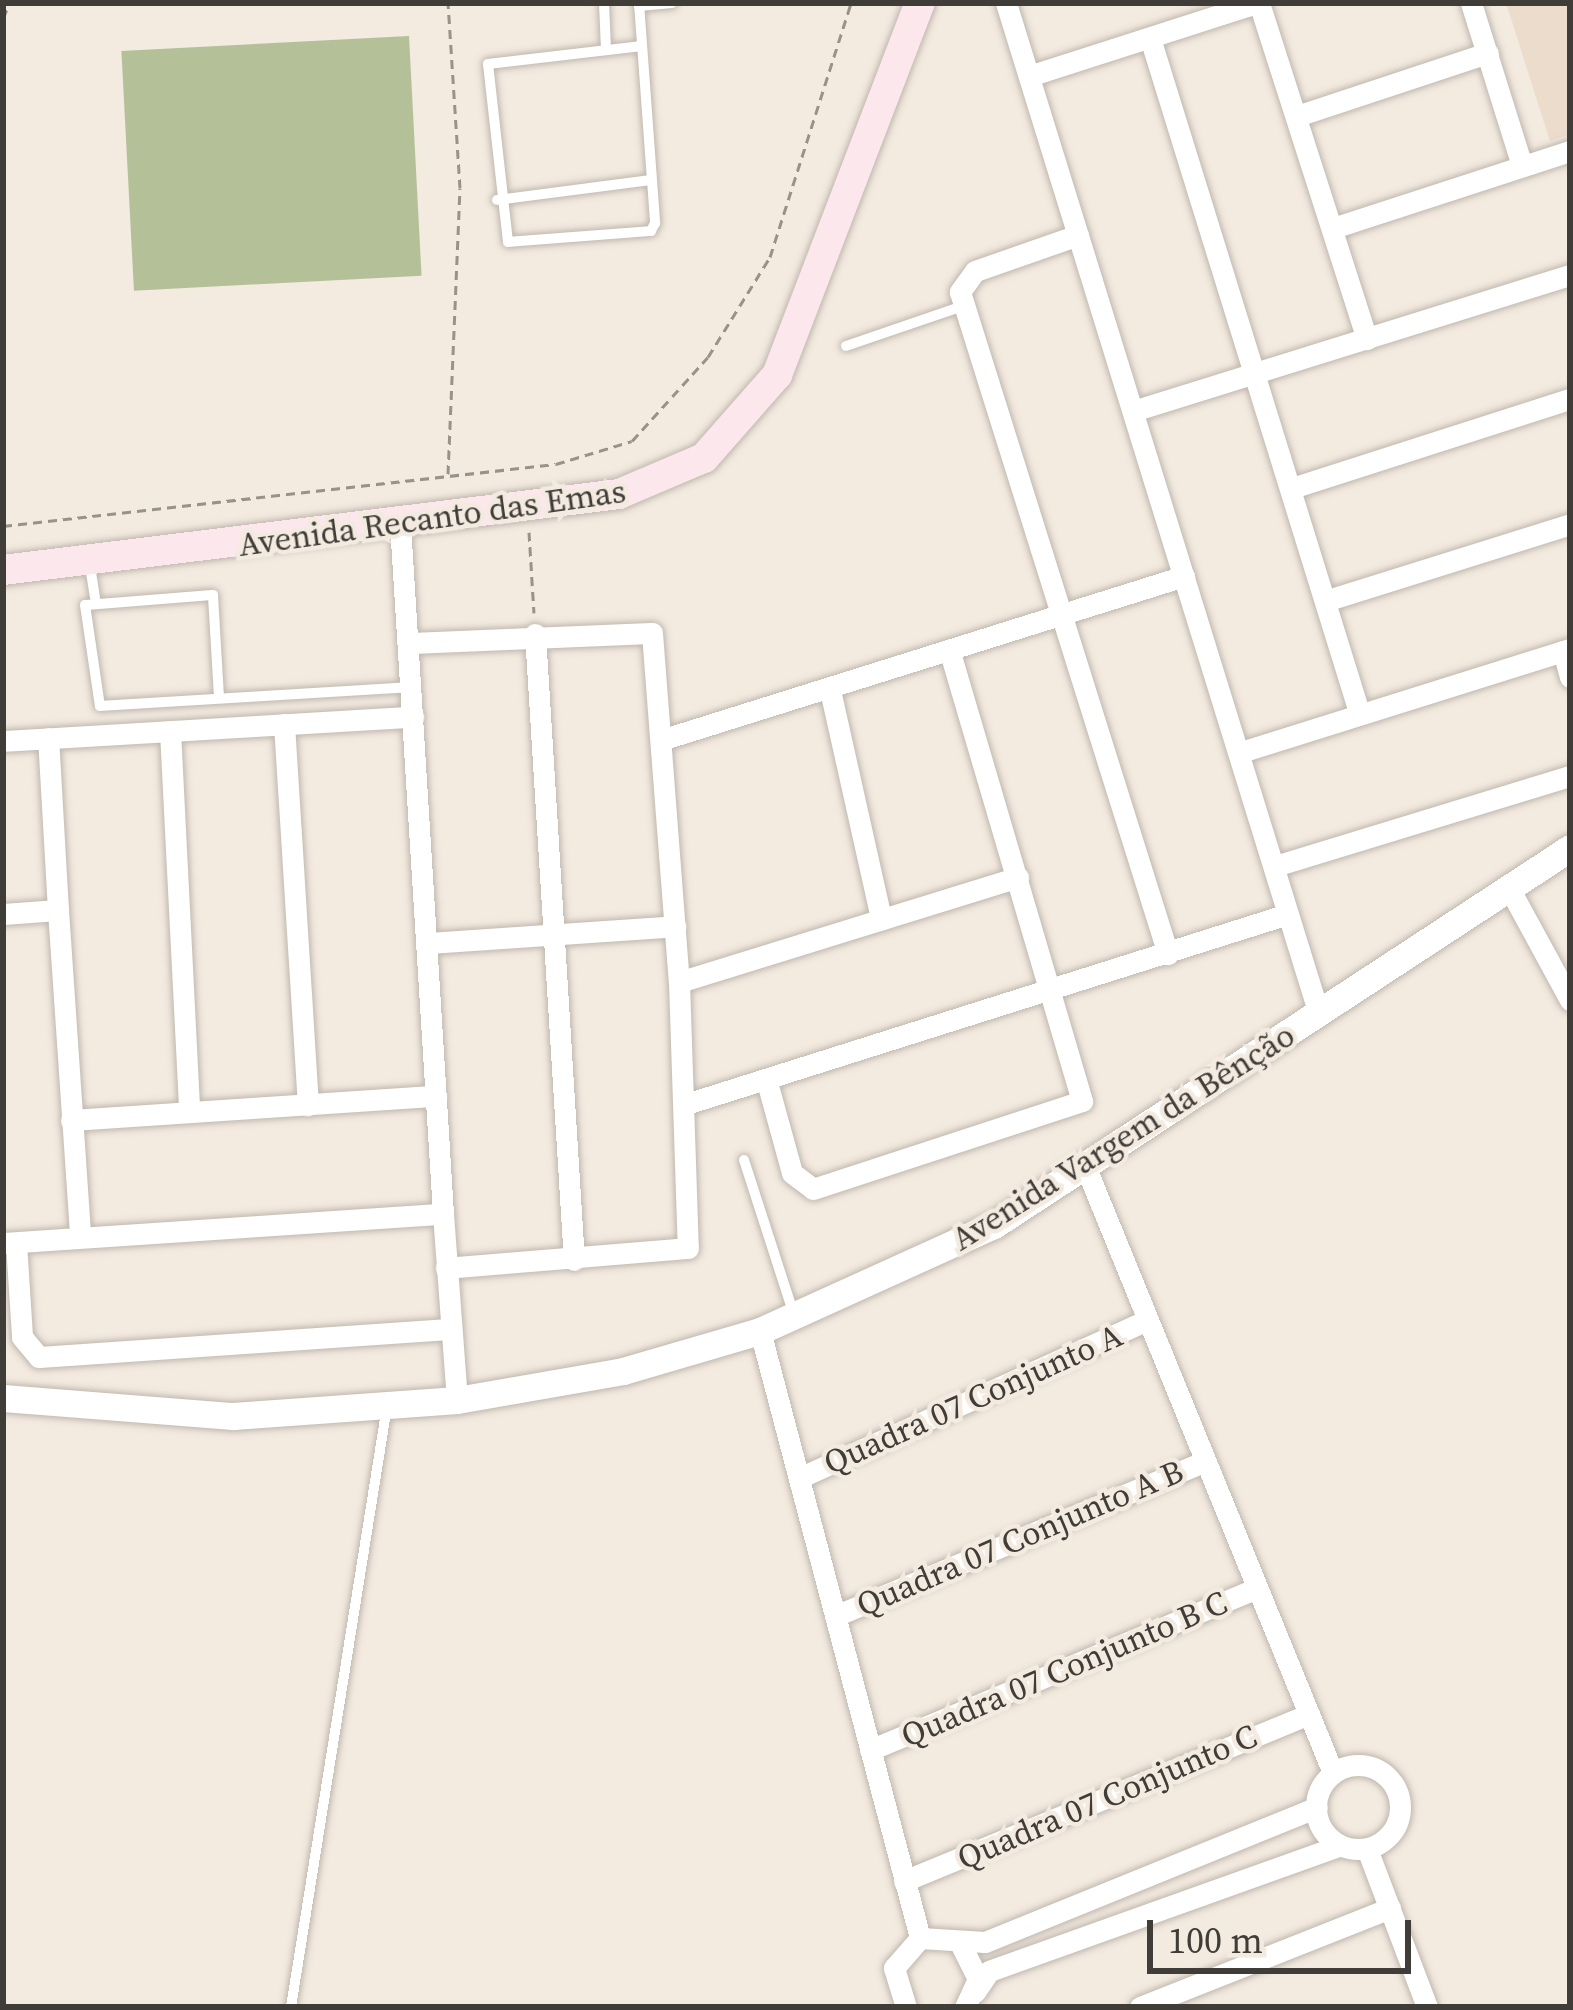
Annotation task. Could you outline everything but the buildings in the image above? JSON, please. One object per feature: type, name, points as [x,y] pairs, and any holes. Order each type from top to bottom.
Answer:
[{"type":"main road","name":"Avenida Recanto das Emas","points":[[3,570],[90,566],[527,507],[646,487],[704,458],[754,411],[920,3]]},
{"type":"street","points":[[1006,3],[1319,1014]]},
{"type":"street","points":[[1029,76],[1258,3],[1367,339]]},
{"type":"street","points":[[1472,3],[1522,166]]},
{"type":"street","points":[[1150,38],[1359,712]]},
{"type":"street","points":[[1297,116],[1488,53]]},
{"type":"street","points":[[1333,228],[1570,151]]},
{"type":"street","points":[[1078,235],[975,271],[963,306],[1168,954]]},
{"type":"street","points":[[1133,411],[1570,275]]},
{"type":"street","points":[[1292,488],[1570,399]]},
{"type":"street","points":[[400,524],[448,1329],[457,1400]]},
{"type":"street","points":[[1325,601],[1570,524]]},
{"type":"street","points":[[664,739],[1184,576]]},
{"type":"street","points":[[410,643],[646,628],[664,739],[679,982],[688,1248],[446,1268]]},
{"type":"street","points":[[535,634],[574,1260]]},
{"type":"street","points":[[1241,752],[1566,650],[1570,677]]},
{"type":"street","points":[[767,1082],[799,1183],[857,1175],[1080,1105],[1085,1088],[950,652]]},
{"type":"street","points":[[830,690],[880,919]]},
{"type":"street","points":[[3,741],[413,717]]},
{"type":"street","points":[[284,724],[308,1105]]},
{"type":"street","points":[[170,731],[190,1111]]},
{"type":"street","points":[[48,738],[80,1236]]},
{"type":"street","points":[[1275,866],[1570,776]]},
{"type":"street","name":"Avenida Vargem da Bênção","points":[[3,1398],[233,1416],[457,1400],[623,1371],[795,1318],[1086,1168],[1570,848]]},
{"type":"street","points":[[679,982],[1018,877]]},
{"type":"street","points":[[1509,888],[1570,1000]]},
{"type":"street","points":[[3,914],[58,910]]},
{"type":"street","points":[[686,1104],[1055,992],[1288,914]]},
{"type":"street","points":[[428,943],[675,926]]},
{"type":"street","points":[[71,1120],[436,1096]]},
{"type":"street","points":[[920,1938],[960,1943],[1316,1807],[1333,1773],[1086,1168]]},
{"type":"street","points":[[443,1214],[10,1243],[22,1337],[39,1357],[448,1329]]},
{"type":"street","name":"Quadra 07 Conjunto A","points":[[799,1478],[1148,1320]]},
{"type":"street","points":[[760,1330],[920,1938]]},
{"type":"street","name":"Quadra 07 Conjunto A B","points":[[835,1616],[1205,1461]]},
{"type":"street","name":"Quadra 07 Conjunto B C","points":[[870,1750],[1257,1588]]},
{"type":"street","name":"Quadra 07 Conjunto C","points":[[904,1881],[1309,1714]]},
{"type":"street","points":[[970,2000],[988,1971],[1340,1845],[1367,1849],[1397,1823],[1398,1796],[1370,1767],[1333,1773]]},
{"type":"street","points":[[1316,1807],[1340,1845]]},
{"type":"street","points":[[1367,1849],[1427,2007]]},
{"type":"street","points":[[1140,2007],[1390,1908]]},
{"type":"street","points":[[906,2007],[895,1968],[920,1938]]},
{"type":"street","points":[[960,1943],[976,1965],[970,2000]]},
{"type":"lane","points":[[604,3],[606,50]]},
{"type":"lane","points":[[642,46],[488,64],[500,232],[515,245],[641,236],[655,224],[639,4],[672,3]]},
{"type":"lane","points":[[497,200],[652,180]]},
{"type":"lane","points":[[846,346],[963,306]]},
{"type":"lane","points":[[90,566],[95,598]]},
{"type":"lane","points":[[219,697],[212,595],[95,598],[85,608],[97,704],[411,686]]},
{"type":"lane","points":[[744,1160],[795,1318]]},
{"type":"lane","points":[[291,2007],[387,1405]]},
{"type":"path","points":[[3,18],[10,3]]},
{"type":"path","points":[[448,3],[460,188],[448,476]]},
{"type":"path","points":[[3,526],[448,476],[604,452],[680,393],[770,257],[851,3]]},
{"type":"path","points":[[527,507],[535,634]]},
{"type":"shaded area","points":[[1506,3],[1570,3],[1570,134],[1550,141]]},
{"type":"green space","points":[[409,36],[422,276],[134,291],[121,51]]}]
